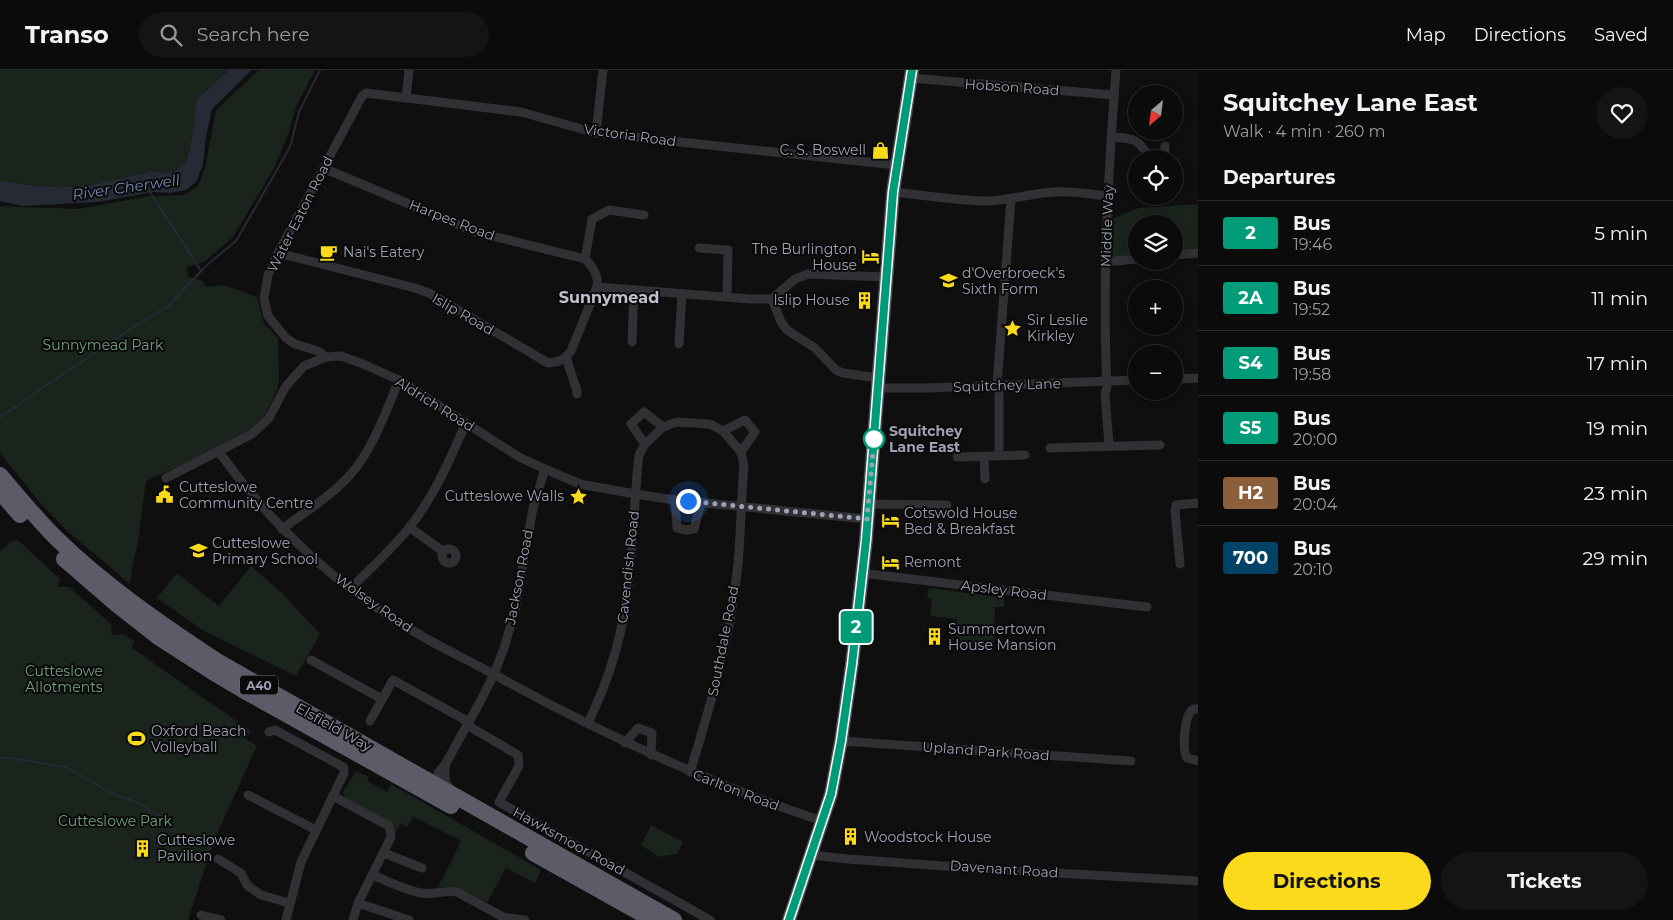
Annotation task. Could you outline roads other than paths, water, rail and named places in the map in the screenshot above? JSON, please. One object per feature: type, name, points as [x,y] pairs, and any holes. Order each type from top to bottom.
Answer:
[{"type":"highway","name":"Elsfield Way","points":[[0,475],[35,516],[58,539],[93,570],[165,627],[217,661],[444,793],[652,920]]},
{"type":"highway","name":"Elsfield Way","points":[[0,492],[28,525],[57,553],[158,637],[248,693],[444,793],[674,920]]},
{"type":"main road","points":[[789,920],[831,794],[841,741],[852,664],[867,519],[893,192],[911,74]]},
{"type":"street","points":[[406,98],[409,70]]},
{"type":"street","points":[[596,133],[603,70]]},
{"type":"street","name":"Middle Way","points":[[1109,445],[1105,394],[1107,381],[1104,299],[1116,70]]},
{"type":"street","name":"Hobson Road","points":[[911,74],[1114,95]]},
{"type":"street","name":"Victoria Road","points":[[366,93],[521,112],[596,133],[896,165]]},
{"type":"street","name":"Water Eaton Road","points":[[286,338],[268,316],[264,298],[268,275],[278,252],[323,168],[362,96],[366,93]]},
{"type":"street","points":[[1112,137],[1135,139],[1146,150]]},
{"type":"street","points":[[1165,146],[1165,150]]},
{"type":"street","name":"Harpes Road","points":[[323,168],[476,232],[585,259]]},
{"type":"street","points":[[893,192],[962,200],[990,201],[1054,192],[1108,196]]},
{"type":"street","points":[[1000,455],[998,385],[1011,199]]},
{"type":"street","points":[[577,394],[566,357],[571,351],[597,287],[596,273],[585,259],[592,219],[609,210],[644,215]]},
{"type":"street","points":[[699,248],[728,250],[727,296]]},
{"type":"street","name":"Islip Road","points":[[278,252],[415,288],[436,298],[548,364],[559,362],[566,357]]},
{"type":"street","points":[[1183,254],[1198,253]]},
{"type":"street","points":[[1105,262],[1128,260]]},
{"type":"street","points":[[597,287],[772,299],[795,279],[808,274],[886,277]]},
{"type":"street","points":[[632,342],[634,290]]},
{"type":"street","points":[[678,344],[682,294]]},
{"type":"street","name":"Squitchey Lane","points":[[772,299],[781,322],[787,330],[815,348],[836,370],[878,383],[998,385],[1128,380]]},
{"type":"street","name":"Aldrich Road","points":[[286,338],[294,344],[318,351],[326,357],[341,356],[399,380],[519,457],[580,484],[675,500],[867,519]]},
{"type":"street","points":[[166,478],[252,434],[269,418],[286,386],[304,366],[326,357]]},
{"type":"street","points":[[1183,379],[1198,378]]},
{"type":"street","points":[[282,529],[332,493],[350,475],[375,434],[399,380]]},
{"type":"street","points":[[663,426],[644,412],[631,424],[645,444],[663,426],[677,422],[710,424],[723,432],[741,452],[755,432],[745,420],[723,432]]},
{"type":"street","points":[[350,589],[409,527],[428,500],[444,471],[466,423]]},
{"type":"street","name":"Cavendish Road","points":[[588,723],[610,672],[626,606],[639,455],[645,444]]},
{"type":"street","points":[[1050,448],[1160,445]]},
{"type":"street","name":"Wolsey Road","points":[[219,452],[245,487],[282,529],[350,589],[415,633],[536,698]]},
{"type":"street","name":"Southdale Road","points":[[690,772],[710,706],[726,637],[738,565],[744,465],[741,452]]},
{"type":"street","points":[[957,457],[1025,455]]},
{"type":"street","points":[[984,456],[985,479]]},
{"type":"street","name":"Jackson Road","points":[[444,793],[438,773],[446,763],[468,724],[494,674],[504,648],[515,611],[532,508],[545,469]]},
{"type":"street","points":[[675,500],[677,528],[686,530],[694,529],[701,503]]},
{"type":"street","points":[[1182,561],[1175,511],[1176,505],[1198,503]]},
{"type":"street","points":[[868,504],[947,505]]},
{"type":"street","points":[[409,527],[444,552]]},
{"type":"street","name":"Apsley Road","points":[[861,573],[1147,608]]},
{"type":"street","points":[[311,660],[382,699]]},
{"type":"street","points":[[370,721],[393,680],[468,724]]},
{"type":"street","name":"Carlton Road","points":[[536,698],[690,772],[748,796],[822,821]]},
{"type":"street","points":[[1198,710],[1193,710],[1188,716],[1184,752],[1187,758],[1198,761]]},
{"type":"street","name":"Hawksmoor Road","points":[[468,724],[518,755],[519,766],[499,802],[710,920]]},
{"type":"street","points":[[626,742],[638,728],[652,733],[651,754]]},
{"type":"street","points":[[269,732],[275,730],[344,768],[344,773],[301,862],[286,920]]},
{"type":"street","name":"Upland Park Road","points":[[841,741],[1131,761]]},
{"type":"street","points":[[444,793],[446,763]]},
{"type":"street","points":[[248,795],[316,830]]},
{"type":"street","points":[[333,796],[388,826],[391,837],[358,903],[353,920]]},
{"type":"street","points":[[384,854],[422,868]]},
{"type":"street","name":"Davenant Road","points":[[811,855],[848,859],[1198,881]]},
{"type":"street","points":[[218,858],[241,874],[248,885],[261,895],[289,903]]},
{"type":"street","points":[[372,875],[419,893],[457,892],[503,916],[525,920]]},
{"type":"street","points":[[358,903],[409,920]]},
{"type":"street","points":[[201,915],[221,920]]},
{"type":"water","name":"River Cherwell","points":[[229,70],[252,70],[212,109],[203,165],[196,182],[186,190],[171,193],[153,192],[98,202],[23,206],[0,201],[0,181],[69,187],[155,171],[169,172],[178,170],[185,163],[189,151],[196,102],[200,96]]},
{"type":"waterway","points":[[0,417],[168,306],[208,264],[236,241],[290,147],[299,112],[320,70]]},
{"type":"waterway","name":"River Cherwell","points":[[150,192],[201,271]]},
{"type":"waterway","points":[[0,757],[68,768],[115,795],[134,801],[159,815],[185,840]]},
{"type":"place","name":"C. S. Boswell","points":[[880,150]]},
{"type":"place","name":"Nai's Eatery","points":[[329,252]]},
{"type":"place","name":"The Burlington House","points":[[871,257]]},
{"type":"place","name":"d'Overbroeck's Sixth Form","points":[[948,281]]},
{"type":"place","name":"Islip House","points":[[864,300]]},
{"type":"place","name":"Sir Leslie Kirkley","points":[[1013,328]]},
{"type":"place","name":"Squitchey Lane East","points":[[874,439]]},
{"type":"place","name":"Cutteslowe Community Centre","points":[[165,495]]},
{"type":"place","name":"Cutteslowe Walls","points":[[578,496]]},
{"type":"place","name":"Cotswold House Bed & Breakfast","points":[[890,521]]},
{"type":"place","name":"Cutteslowe Primary School","points":[[198,551]]},
{"type":"place","name":"Remont","points":[[890,562]]},
{"type":"place","name":"Summertown House Mansion","points":[[934,637]]},
{"type":"place","name":"Oxford Beach Volleyball","points":[[137,739]]},
{"type":"place","name":"Woodstock House","points":[[850,837]]},
{"type":"place","name":"Cutteslowe Pavilion","points":[[143,848]]},
{"type":"district","name":"Sunnymead","points":[[609,297]]},
{"type":"park label","name":"Sunnymead Park","points":[[103,345]]},
{"type":"park label","name":"Cutteslowe Allotments","points":[[64,680]]},
{"type":"park label","name":"Cutteslowe Park","points":[[115,821]]}]
